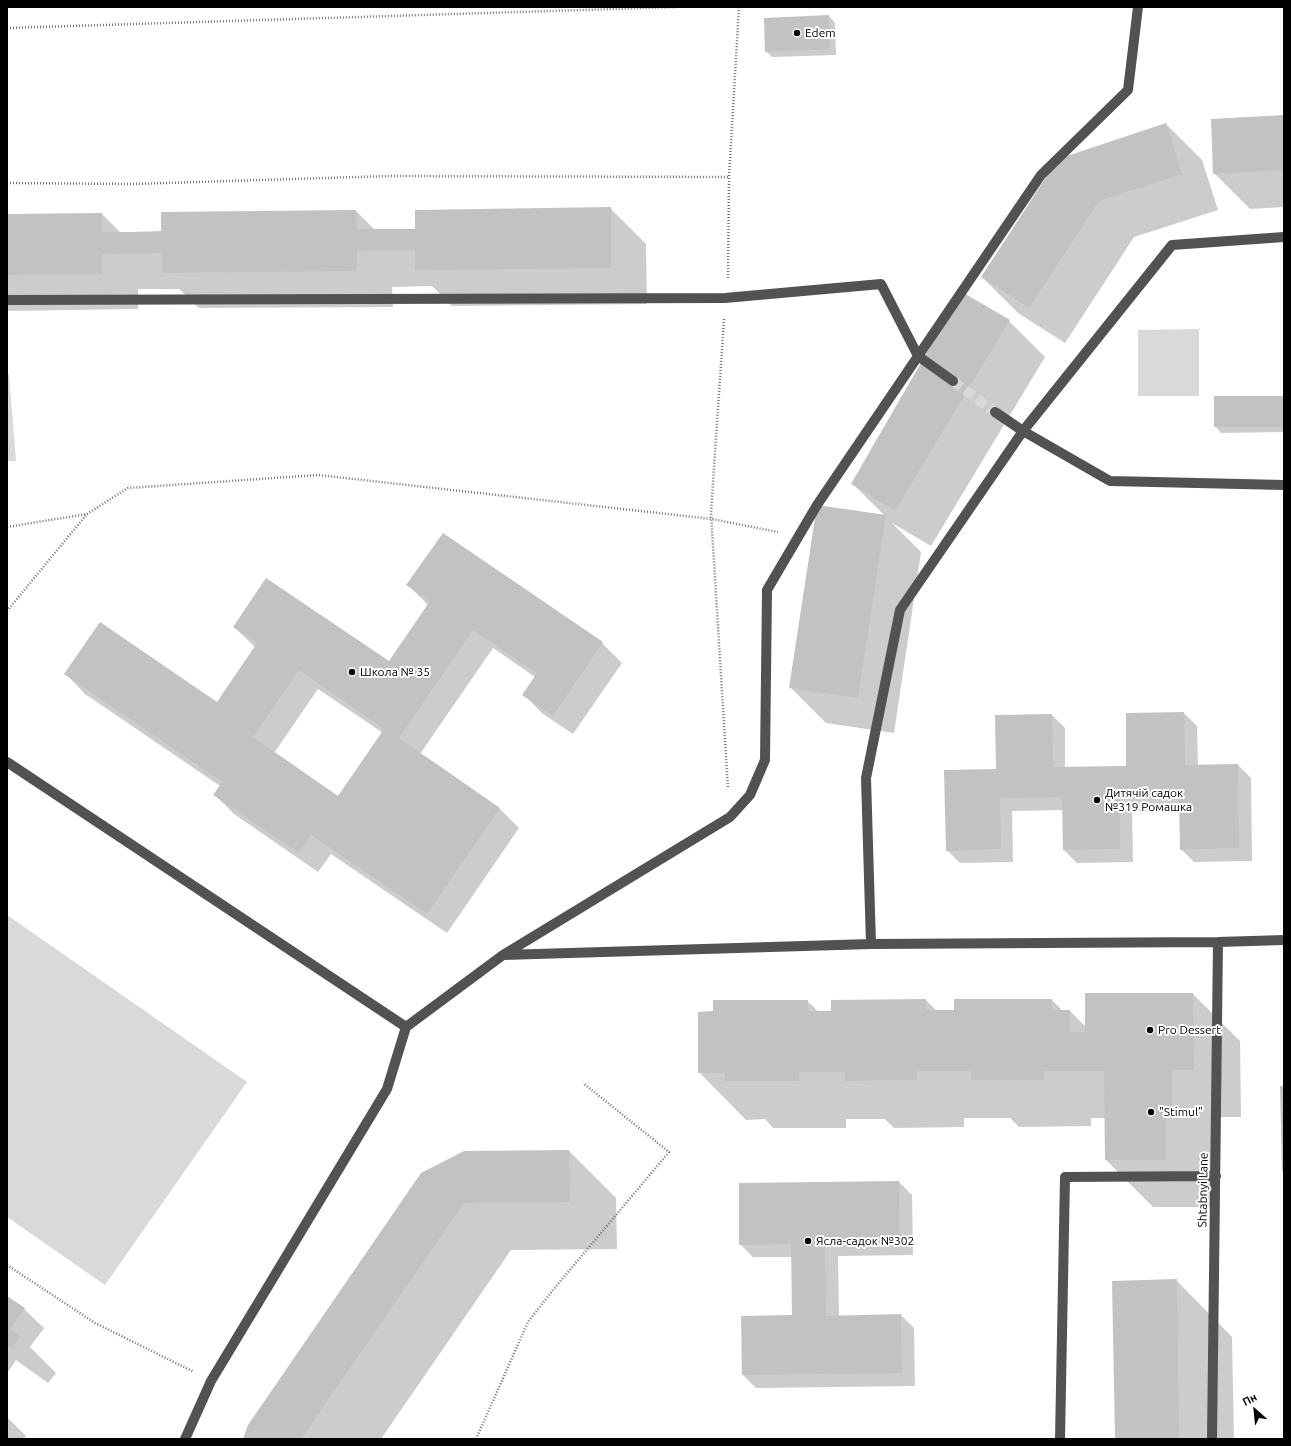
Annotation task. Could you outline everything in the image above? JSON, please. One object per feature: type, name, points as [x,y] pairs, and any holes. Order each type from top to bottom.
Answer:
[{"type":"street","points":[[185,1439],[211,1381],[386,1089],[406,1027],[503,955],[730,817],[750,795],[765,760],[767,590],[817,505],[1041,175],[1128,90],[1138,7]]},
{"type":"street","points":[[871,944],[866,778],[900,610],[1023,431],[1172,245],[1284,237]]},
{"type":"street","points":[[7,300],[725,298],[881,284],[918,356],[953,381]]},
{"type":"street","points":[[995,412],[1023,431],[1110,481],[1284,485]]},
{"type":"street","points":[[7,762],[406,1027]]},
{"type":"street","points":[[503,955],[871,944],[1218,942],[1284,940]]},
{"type":"street","name":"Shtabnyi Lane","points":[[1212,1439],[1215,1335],[1218,942]]},
{"type":"street","points":[[1060,1439],[1065,1177],[1216,1176]]},
{"type":"path","points":[[7,28],[678,7]]},
{"type":"path","points":[[730,817],[712,519],[725,298],[728,285],[729,177],[739,7]]},
{"type":"path","points":[[7,183],[132,184],[390,176],[729,177]]},
{"type":"path","points":[[7,611],[87,514],[128,488],[318,475],[712,519],[798,537]]},
{"type":"path","points":[[7,526],[87,514]]},
{"type":"path","points":[[476,1439],[528,1322],[669,1152],[583,1083]]},
{"type":"path","points":[[7,1266],[95,1323],[211,1381]]},
{"type":"shaded area","points":[[1199,329],[1199,396],[1138,396],[1138,330]]},
{"type":"shaded area","points":[[7,374],[9,374],[16,461],[7,461]]},
{"type":"shaded area","points":[[7,915],[247,1082],[105,1285],[7,1217]]},
{"type":"building","name":"Edem","points":[[829,15],[830,49],[765,52],[764,18]]},
{"type":"building","points":[[1284,115],[1284,170],[1213,174],[1211,119]]},
{"type":"building","points":[[1166,123],[1182,174],[1099,201],[1029,308],[981,277],[1058,159]]},
{"type":"building","points":[[611,207],[611,268],[415,270],[415,250],[357,251],[357,271],[162,273],[162,253],[102,254],[102,274],[7,275],[7,214],[102,213],[102,232],[133,232],[161,231],[161,212],[356,210],[357,229],[415,229],[415,210]]},
{"type":"building","points":[[962,292],[1010,320],[895,511],[851,484]]},
{"type":"building","points":[[1214,396],[1284,396],[1284,427],[1214,427]]},
{"type":"building","points":[[817,505],[886,515],[858,698],[789,688]]},
{"type":"building","points":[[443,533],[603,642],[553,716],[522,695],[537,673],[473,630],[399,738],[500,808],[427,914],[311,835],[299,853],[213,795],[222,782],[64,674],[100,622],[217,702],[257,643],[233,627],[266,578],[389,661],[430,601],[406,585]],"holes":[[[299,670],[384,729],[338,796],[253,737]]]},
{"type":"building","points":[[1184,712],[1185,765],[1238,764],[1239,848],[1180,850],[1179,797],[1120,798],[1120,849],[1063,850],[1062,797],[1000,798],[1001,849],[946,851],[944,770],[996,769],[995,715],[1052,714],[1053,767],[1126,766],[1126,713]]},
{"type":"building","points":[[1085,993],[1193,993],[1194,1070],[1172,1070],[1172,1116],[1166,1116],[1166,1160],[1105,1160],[1104,1071],[1044,1071],[1044,1080],[971,1080],[971,1071],[917,1071],[917,1080],[845,1081],[845,1072],[799,1072],[799,1081],[725,1081],[725,1073],[698,1073],[698,1012],[713,1011],[713,1000],[808,1000],[808,1011],[831,1011],[831,1000],[926,999],[926,1010],[954,1010],[954,999],[1052,999],[1052,1010],[1070,1010],[1070,1032],[1085,1032]]},
{"type":"building","points":[[1280,1086],[1284,1086],[1284,1171],[1282,1171]]},
{"type":"building","points":[[569,1150],[570,1202],[464,1203],[301,1439],[243,1439],[248,1425],[421,1173],[464,1151]]},
{"type":"building","points":[[899,1181],[900,1242],[825,1244],[826,1316],[901,1314],[902,1373],[742,1375],[741,1316],[792,1315],[791,1244],[739,1245],[739,1183]]},
{"type":"building","points":[[1177,1279],[1179,1439],[1115,1439],[1112,1281]]},
{"type":"building","points":[[7,1296],[25,1308],[10,1329],[20,1336],[12,1348],[7,1344]]},
{"type":"tunnel","points":[[953,381],[995,412]]},
{"type":"place","name":"Edem","points":[[797,33]]},
{"type":"place","name":"Школа № 35","points":[[352,672]]},
{"type":"place","name":"Дитячій садок №319 Ромашка","points":[[1097,800]]},
{"type":"place","name":"Pro Dessert","points":[[1150,1030]]},
{"type":"place","name":"\"Stimul\"","points":[[1151,1112]]},
{"type":"place","name":"Ясла-садок №302","points":[[808,1241]]}]
